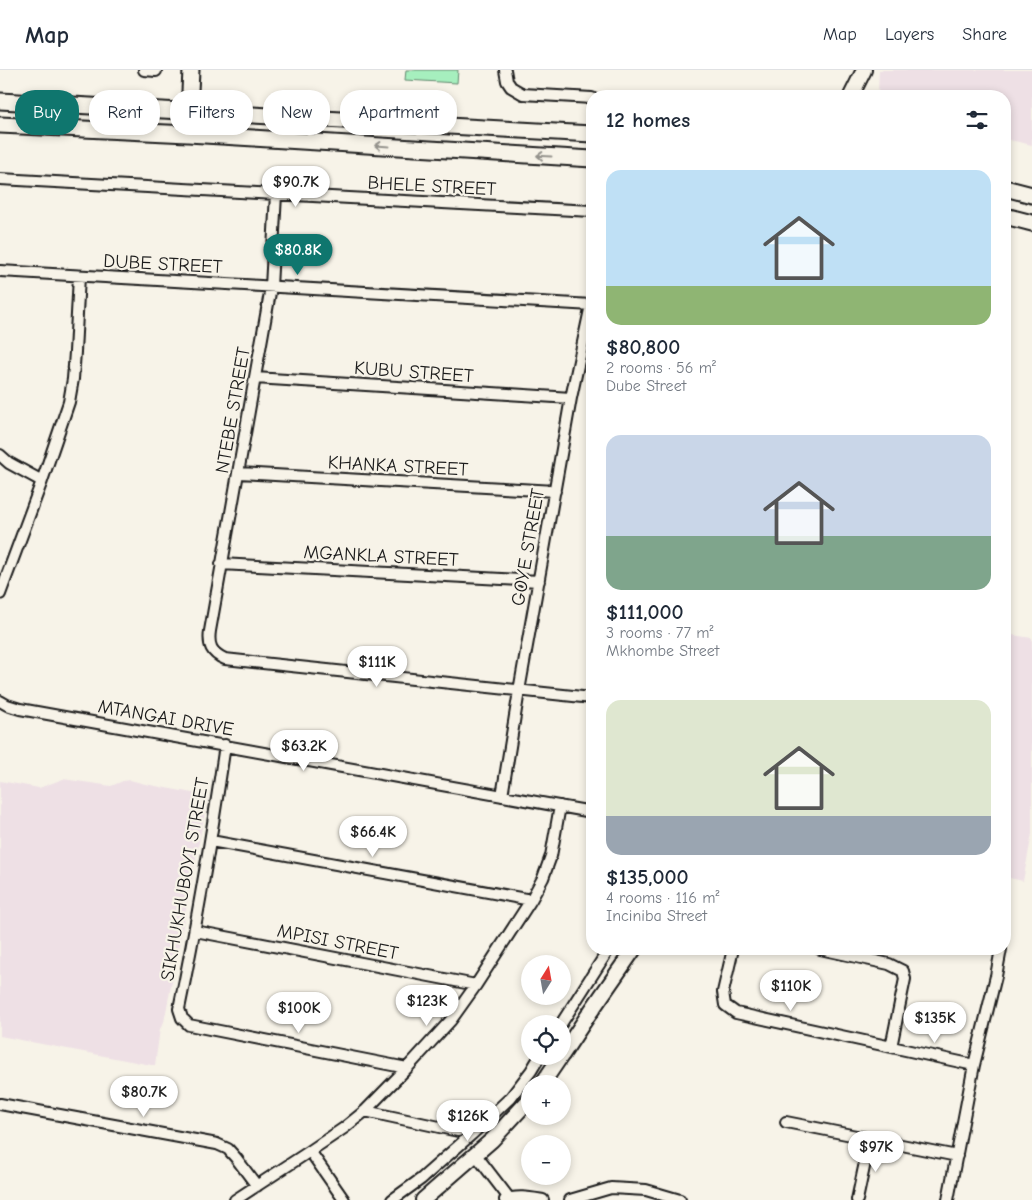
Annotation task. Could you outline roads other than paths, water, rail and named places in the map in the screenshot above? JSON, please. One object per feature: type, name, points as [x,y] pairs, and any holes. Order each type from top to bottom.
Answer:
[{"type":"main road","points":[[191,70],[191,90]]},
{"type":"main road","points":[[0,101],[170,110]]},
{"type":"main road","points":[[253,115],[586,134]]},
{"type":"main road","points":[[0,125],[170,133]]},
{"type":"main road","points":[[204,135],[586,159]]},
{"type":"main road","points":[[1011,190],[1032,195]]},
{"type":"main road","points":[[1011,218],[1032,223]]},
{"type":"street","points":[[144,70],[156,71]]},
{"type":"street","points":[[505,70],[507,81],[511,88],[523,94],[586,98]]},
{"type":"street","points":[[854,90],[864,70]]},
{"type":"street","name":"BHELE STREET","points":[[0,179],[586,211]]},
{"type":"street","name":"NTEBE STREET","points":[[276,194],[271,287],[208,640],[210,647],[216,654],[225,659],[519,691]]},
{"type":"street","name":"DUBE STREET","points":[[0,271],[586,305]]},
{"type":"street","points":[[0,594],[4,570],[42,481],[69,402],[75,352],[79,276]]},
{"type":"street","name":"GOYE STREET","points":[[502,796],[571,398],[586,332]]},
{"type":"street","name":"KUBU STREET","points":[[255,378],[571,398]]},
{"type":"street","points":[[0,455],[9,463],[42,481]]},
{"type":"street","name":"KHANKA STREET","points":[[238,473],[555,491]]},
{"type":"street","name":"MGANKLA STREET","points":[[222,564],[539,581]]},
{"type":"street","points":[[519,691],[586,698]]},
{"type":"street","name":"MTANGAI DRIVE","points":[[0,701],[20,709],[586,811]]},
{"type":"street","name":"SIKHUKHUBOYI STREET","points":[[225,745],[195,932],[179,1009],[182,1018],[188,1025],[407,1068]]},
{"type":"street","points":[[235,1200],[310,1151],[366,1111],[451,1020],[476,985],[531,900],[543,878],[551,856],[560,806]]},
{"type":"street","points":[[211,840],[531,900]]},
{"type":"street","name":"MPISI STREET","points":[[195,932],[476,985]]},
{"type":"street","points":[[567,1015],[605,955]]},
{"type":"street","points":[[571,1041],[630,955]]},
{"type":"street","points":[[732,955],[723,992],[725,1005],[736,1013],[974,1065]]},
{"type":"street","points":[[848,955],[889,964],[903,971],[905,979],[891,1047]]},
{"type":"street","points":[[948,1200],[974,1065],[1000,955]]},
{"type":"street","points":[[392,1200],[421,1179],[511,1097],[534,1065]]},
{"type":"street","points":[[0,1104],[217,1144],[228,1149],[257,1186]]},
{"type":"street","points":[[428,1199],[492,1140],[521,1109]]},
{"type":"street","points":[[366,1111],[458,1131]]},
{"type":"street","points":[[786,1122],[957,1156]]},
{"type":"street","points":[[857,1200],[870,1139]]},
{"type":"street","points":[[310,1151],[344,1200]]},
{"type":"street","points":[[476,1155],[507,1199],[520,1197],[543,1200]]},
{"type":"street","points":[[570,1200],[611,1188],[646,1190],[680,1200]]}]
